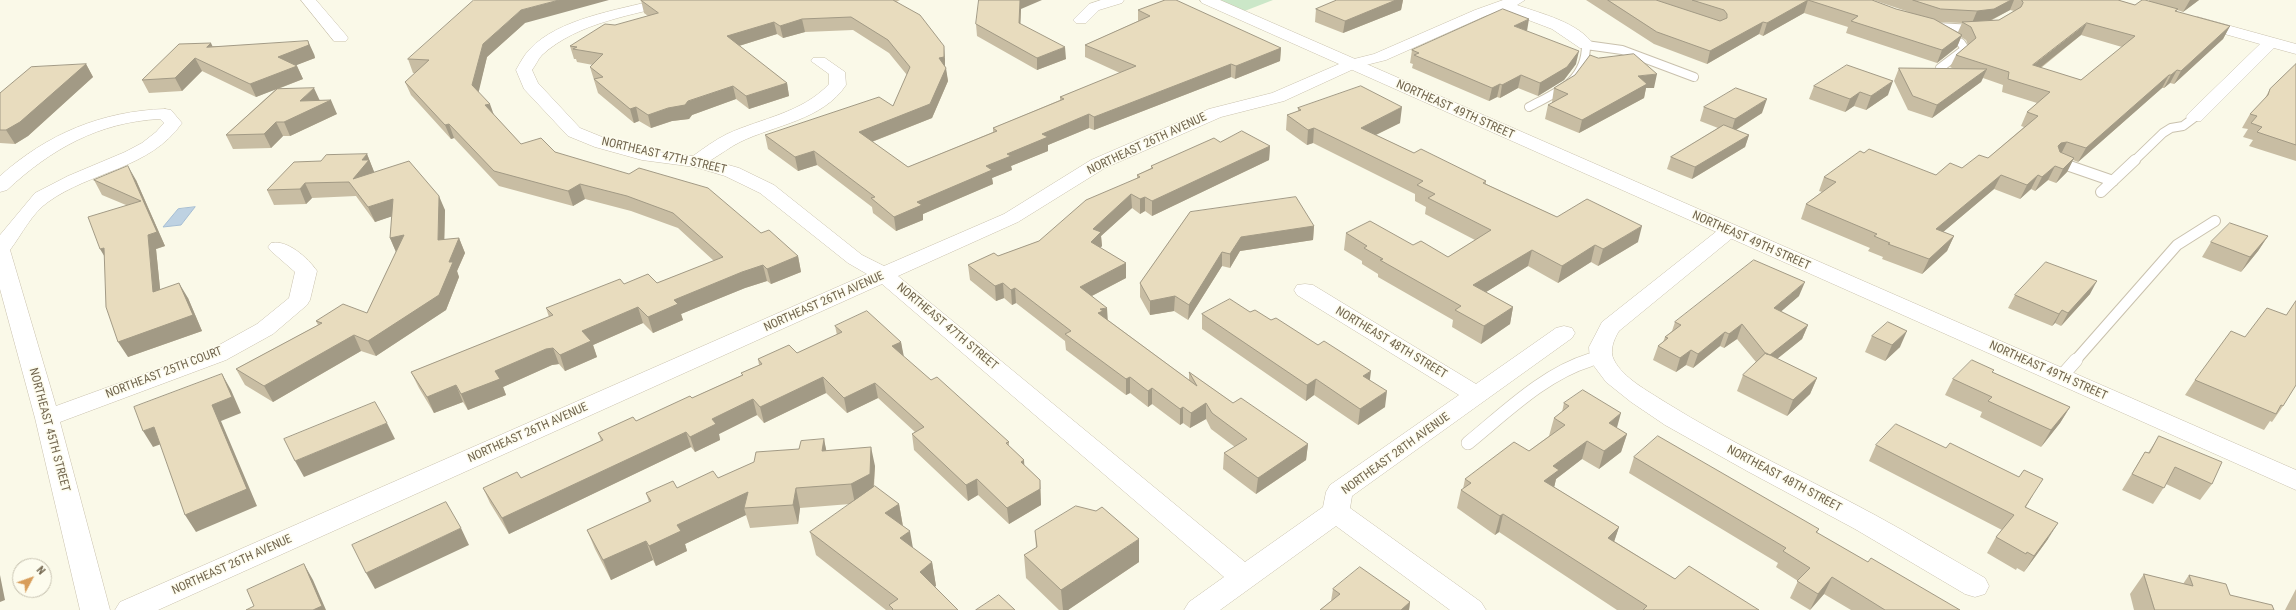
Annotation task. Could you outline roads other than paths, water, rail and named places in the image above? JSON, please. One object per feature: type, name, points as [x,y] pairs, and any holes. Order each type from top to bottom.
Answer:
[{"type":"street","points":[[308,0],[340,38]]},
{"type":"street","name":"NORTHEAST 47TH STREET","points":[[673,0],[582,26],[559,36],[535,52],[524,70],[530,86],[574,132],[601,143],[649,156],[697,162],[732,172],[767,189],[856,259],[884,275],[1245,578]]},
{"type":"street","points":[[1081,20],[1094,7],[1116,0]]},
{"type":"street","name":"NORTHEAST 49TH STREET","points":[[1207,0],[2061,378],[2296,480]]},
{"type":"street","points":[[1511,3],[1578,37],[1586,45]]},
{"type":"street","name":"NORTHEAST 26TH AVENUE","points":[[130,610],[1010,218],[1098,164],[1215,113],[1278,97],[1352,64],[1380,57],[1480,13],[1511,3]]},
{"type":"street","points":[[2187,20],[2296,49]]},
{"type":"street","points":[[2195,116],[2271,42]]},
{"type":"street","points":[[697,162],[737,136],[812,106],[830,96],[838,85],[837,72],[820,61]]},
{"type":"street","points":[[0,186],[35,155],[77,132],[111,119],[142,113],[165,114],[173,123],[167,134],[152,146],[68,182],[40,198],[0,250]]},
{"type":"street","points":[[1602,358],[1601,342],[1610,327],[1729,231]]},
{"type":"street","name":"NORTHEAST 25TH COURT","points":[[47,418],[218,355],[265,329],[299,300],[306,271],[278,247]]},
{"type":"street","name":"NORTHEAST 45TH STREET","points":[[0,250],[47,418],[95,610]]},
{"type":"street","name":"NORTHEAST 48TH STREET","points":[[1305,290],[1476,395]]},
{"type":"street","name":"NORTHEAST 28TH AVENUE","points":[[1336,512],[1339,492],[1564,332]]},
{"type":"street","name":"NORTHEAST 48TH STREET","points":[[1602,358],[1614,377],[1639,396],[1773,475],[1850,513],[1975,586]]},
{"type":"street","points":[[1199,610],[1336,512],[1471,610]]},
{"type":"lane","points":[[1940,68],[1965,49],[1961,43],[1926,24],[1972,29],[1985,28]]},
{"type":"lane","points":[[1528,107],[1569,85],[1586,60],[1586,45],[1622,50],[1694,77]]},
{"type":"lane","points":[[2101,192],[2163,133],[2171,128],[2183,126],[2195,116]]},
{"type":"lane","points":[[2058,162],[2113,181]]},
{"type":"lane","points":[[2061,378],[2177,245],[2215,221]]},
{"type":"lane","points":[[1468,443],[1532,392],[1570,366],[1602,358]]},
{"type":"water","points":[[195,207],[181,225],[163,227],[178,209]]}]
